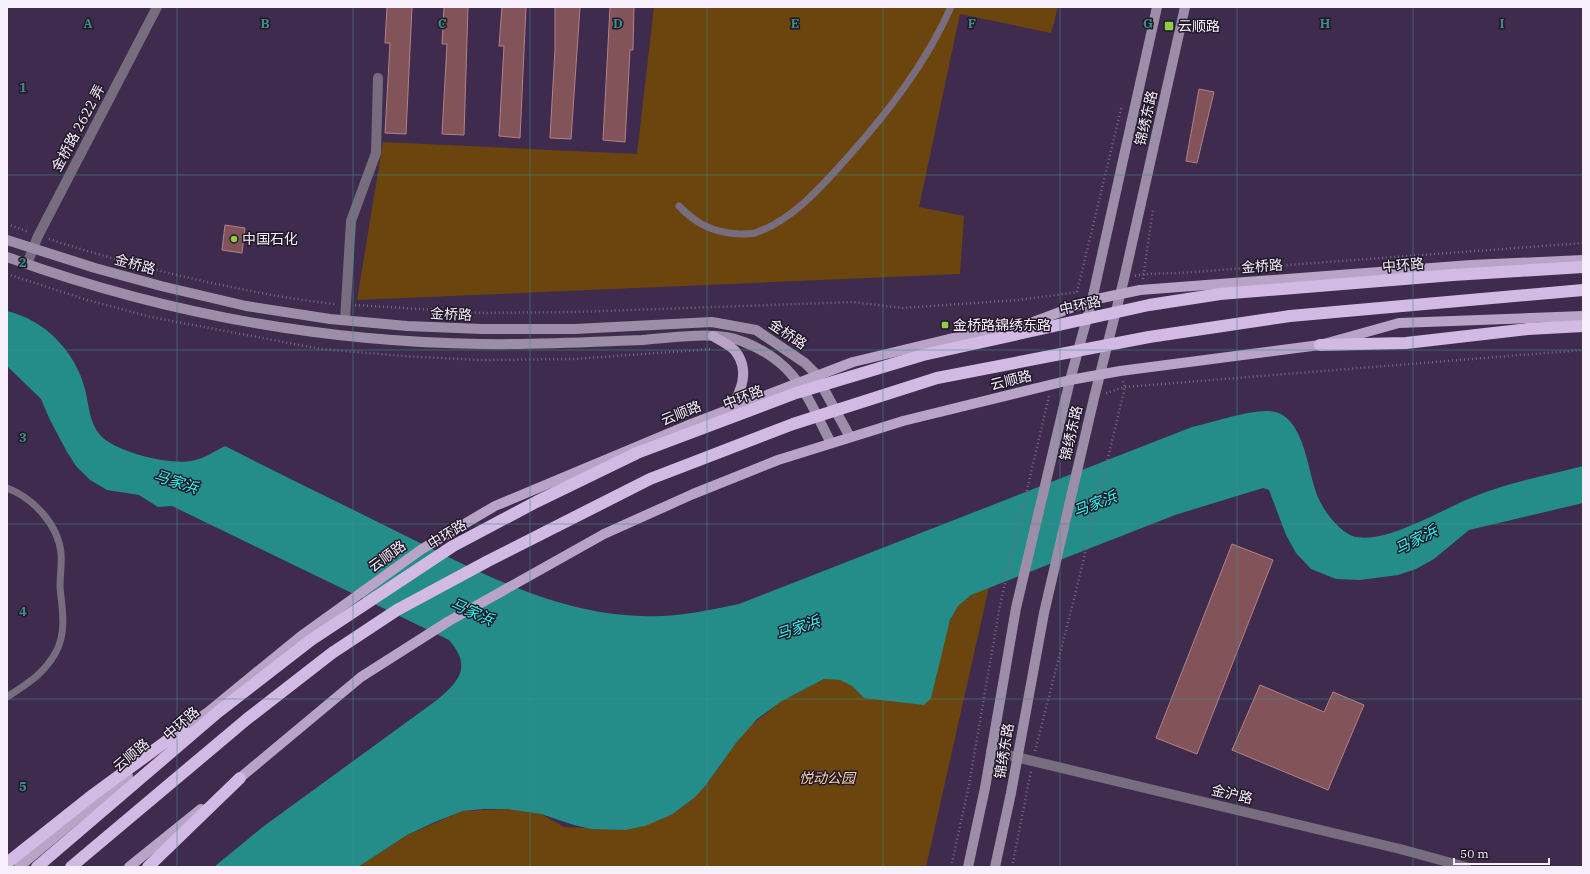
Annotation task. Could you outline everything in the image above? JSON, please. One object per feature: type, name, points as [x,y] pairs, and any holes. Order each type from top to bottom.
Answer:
[{"type":"highway","name":"中环路","points":[[37,867],[218,712],[311,640],[453,546],[536,502],[644,451],[796,393],[923,355],[1149,305],[1220,294],[1583,267]]},
{"type":"highway","points":[[72,867],[247,719],[332,653],[397,610],[488,561],[650,479],[786,426],[937,378],[1149,337],[1290,316],[1583,290]]},
{"type":"highway","points":[[1320,345],[1406,343],[1528,329],[1583,326]]},
{"type":"highway","points":[[7,863],[94,794],[183,729]]},
{"type":"highway","points":[[150,865],[240,778]]},
{"type":"main road","name":"锦绣东路","points":[[968,867],[991,751],[1016,608],[1070,380],[1096,286],[1157,7]]},
{"type":"main road","name":"锦绣东路","points":[[995,867],[1044,613],[1099,375],[1121,293],[1185,7]]},
{"type":"main road","name":"金桥路","points":[[7,240],[32,249],[161,286],[246,306],[345,320],[407,326],[482,329],[576,329],[712,322],[756,330],[805,363],[818,376],[850,437]]},
{"type":"main road","name":"金桥路","points":[[7,257],[156,302],[240,321],[326,334],[481,344],[574,343],[713,336],[742,341],[765,352],[787,368],[800,383],[831,443]]},
{"type":"main road","name":"金桥路","points":[[949,339],[1028,324],[1092,300],[1140,290],[1471,265],[1583,260]]},
{"type":"main road","points":[[1070,380],[1120,371],[1320,345],[1399,324],[1583,316]]},
{"type":"main road","points":[[713,336],[736,352],[742,365],[744,381],[731,409]]},
{"type":"main road","name":"云顺路","points":[[19,867],[183,729],[208,712],[301,636],[422,549],[495,506],[686,426],[853,362],[949,339]]},
{"type":"main road","name":"云顺路","points":[[129,867],[361,678],[449,621],[604,534],[693,494],[778,460],[903,421],[1070,380]]},
{"type":"street","name":"金桥路 2622 弄","points":[[27,264],[38,236],[157,7]]},
{"type":"street","points":[[345,320],[351,222],[376,154],[378,78]]},
{"type":"street","name":"金沪路","points":[[991,751],[1400,848],[1466,867]]},
{"type":"lane","points":[[679,206],[690,217],[706,227],[725,234],[754,234],[781,221],[819,190],[883,117],[913,77],[951,7]]},
{"type":"lane","points":[[7,488],[18,492],[39,508],[55,530],[61,552],[60,586],[63,633],[56,652],[41,674],[7,697]]},
{"type":"path","points":[[1073,307],[1124,98]]},
{"type":"path","points":[[1140,290],[1144,274],[1154,201]]},
{"type":"path","points":[[7,224],[99,256],[252,292],[346,304],[484,313],[575,312],[853,302],[902,308],[1018,300],[1077,292],[1096,286]]},
{"type":"path","points":[[1124,279],[1144,274],[1180,273],[1583,243]]},
{"type":"path","points":[[1094,398],[1125,387],[1583,350]]},
{"type":"path","points":[[1012,867],[1048,695],[1075,595],[1125,387],[1120,371]]},
{"type":"path","points":[[952,867],[969,785],[1000,604],[1052,384]]},
{"type":"path","points":[[1044,416],[1063,409]]},
{"type":"green space","points":[[654,7],[1058,7],[1051,33],[960,14],[919,207],[964,216],[960,274],[357,300],[383,142],[637,154]]},
{"type":"green space","name":"悦动公园","points":[[989,587],[926,867],[358,867],[407,835],[463,811],[507,809],[541,814],[564,827],[605,829],[673,814],[684,806],[706,785],[750,726],[782,701],[824,679],[840,680],[852,686],[864,698],[931,697],[945,636],[953,614],[958,606],[965,600]]},
{"type":"water","name":"马家浜","points":[[7,311],[21,315],[34,322],[46,330],[66,350],[80,375],[85,389],[91,419],[96,430],[107,441],[117,447],[143,456],[181,462],[200,459],[225,446],[489,576],[547,599],[608,613],[640,616],[665,616],[739,604],[1192,427],[1246,413],[1267,411],[1275,412],[1285,417],[1293,425],[1304,448],[1318,497],[1322,504],[1337,525],[1351,535],[1357,537],[1385,535],[1401,530],[1465,500],[1491,490],[1516,482],[1583,466],[1583,503],[1469,530],[1434,559],[1416,569],[1398,575],[1360,580],[1336,579],[1311,569],[1296,553],[1286,535],[1269,490],[1263,488],[1175,515],[971,595],[958,606],[950,620],[931,698],[924,705],[864,698],[852,686],[840,680],[824,679],[782,701],[757,719],[736,743],[706,785],[695,797],[673,814],[645,826],[625,830],[591,829],[541,814],[507,809],[484,809],[463,811],[435,822],[407,835],[358,867],[214,867],[264,826],[437,700],[452,686],[457,679],[461,666],[460,658],[449,640],[172,506],[158,507],[139,495],[107,490],[90,480],[76,466],[67,452],[41,399],[7,366]]},
{"type":"building","points":[[387,7],[412,7],[406,134],[385,133],[390,43],[385,43]]},
{"type":"building","points":[[444,7],[468,7],[464,135],[442,134],[447,44],[442,44]]},
{"type":"building","points":[[502,7],[526,7],[520,138],[499,136],[504,46],[499,46]]},
{"type":"building","points":[[555,7],[580,7],[571,139],[550,138],[555,49]]},
{"type":"building","points":[[610,7],[634,7],[633,50],[630,50],[625,142],[603,140]]},
{"type":"building","points":[[1199,89],[1214,92],[1197,163],[1186,161]]},
{"type":"building","name":"中国石化","points":[[225,225],[245,228],[242,253],[222,250]]},
{"type":"building","points":[[1232,544],[1273,560],[1197,754],[1156,738]]},
{"type":"building","points":[[1260,685],[1324,712],[1333,692],[1364,705],[1328,790],[1232,750]]},
{"type":"place","name":"云顺路","points":[[1169,26]]},
{"type":"place","name":"中国石化","points":[[234,239]]},
{"type":"place","name":"金桥路锦绣东路","points":[[945,325]]}]
